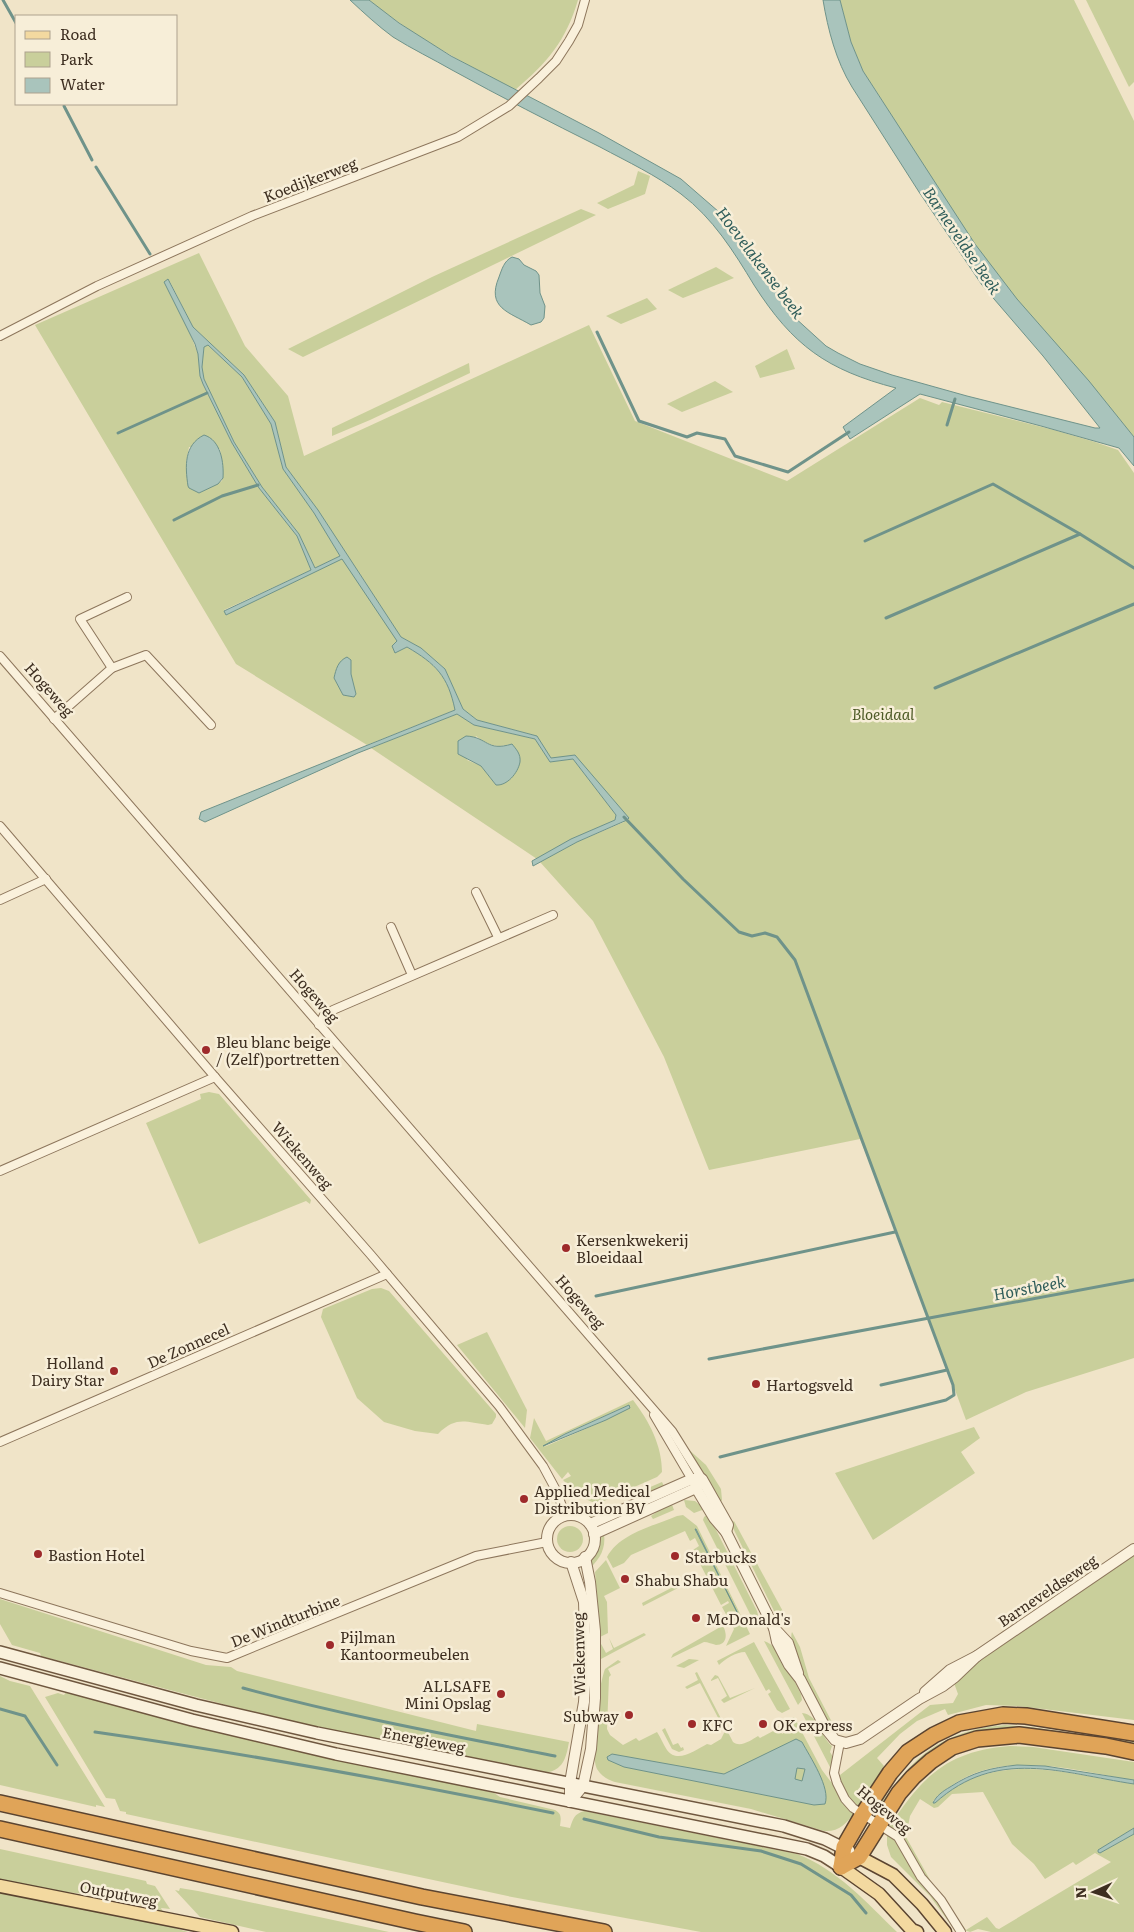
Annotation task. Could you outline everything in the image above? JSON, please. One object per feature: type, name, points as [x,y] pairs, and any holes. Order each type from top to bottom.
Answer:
[{"type":"highway","points":[[841,1866],[844,1847],[890,1773],[908,1752],[934,1735],[959,1723],[1003,1715],[1026,1716],[1134,1733]]},
{"type":"highway","points":[[841,1866],[859,1857],[878,1824],[899,1793],[913,1777],[931,1760],[952,1747],[976,1739],[1018,1735],[1106,1746],[1134,1752]]},
{"type":"highway","points":[[0,1803],[422,1897],[604,1932]]},
{"type":"highway","points":[[0,1828],[464,1932]]},
{"type":"main road","name":"Energieweg","points":[[0,1652],[206,1707],[317,1734],[784,1826],[825,1838],[844,1847]]},
{"type":"main road","points":[[2,1668],[192,1720],[336,1754],[807,1849],[841,1866],[879,1894],[913,1931]]},
{"type":"main road","points":[[844,1847],[893,1875],[922,1904],[943,1931]]},
{"type":"main road","name":"Outputweg","points":[[0,1886],[232,1932]]},
{"type":"street","name":"Koedijkerweg","points":[[0,336],[97,286],[244,220],[458,137],[509,106],[556,61],[578,25],[585,0]]},
{"type":"street","points":[[112,668],[80,619],[127,597]]},
{"type":"street","points":[[54,719],[112,668],[146,654],[211,725]]},
{"type":"street","name":"Hogeweg","points":[[0,656],[672,1431],[714,1518],[726,1532],[774,1628],[777,1642],[789,1665],[800,1679],[826,1729],[835,1740],[840,1742],[834,1770],[836,1780],[847,1802],[901,1841],[921,1877],[941,1900],[961,1932]]},
{"type":"street","name":"Wiekenweg","points":[[0,826],[499,1406],[543,1466],[557,1492],[565,1516]]},
{"type":"street","points":[[0,900],[46,879]]},
{"type":"street","points":[[476,892],[498,937]]},
{"type":"street","points":[[319,1025],[328,1012],[552,914]]},
{"type":"street","points":[[391,927],[412,975]]},
{"type":"street","points":[[0,1171],[215,1077]]},
{"type":"street","name":"De Zonnecel","points":[[0,1442],[387,1274]]},
{"type":"street","points":[[590,1524],[697,1482]]},
{"type":"street","points":[[594,1534],[697,1482]]},
{"type":"street","points":[[576,1515],[590,1524],[594,1534],[592,1550],[585,1558],[571,1562],[556,1557],[548,1542],[549,1529],[553,1523],[565,1516],[576,1515]]},
{"type":"street","name":"De Windturbine","points":[[0,1593],[191,1651],[227,1658],[476,1556],[548,1542]]},
{"type":"street","name":"Barneveldseweg","points":[[840,1742],[851,1743],[860,1738],[955,1677],[977,1656],[1134,1549]]},
{"type":"street","name":"Wiekenweg","points":[[570,1802],[583,1786],[590,1748],[596,1671],[592,1595],[585,1558]]},
{"type":"street","name":"Wiekenweg","points":[[570,1802],[570,1783],[584,1702],[586,1668],[584,1602],[571,1562]]},
{"type":"green space","points":[[369,0],[578,0],[568,28],[554,50],[537,70],[515,90],[422,38]]},
{"type":"green space","points":[[840,0],[1074,0],[1134,121],[1134,437],[1012,294],[974,244],[863,71],[851,42]]},
{"type":"green space","points":[[1086,0],[1134,0],[1134,82],[1129,87]]},
{"type":"green space","points":[[638,171],[650,176],[645,194],[608,209],[597,203],[634,185]]},
{"type":"green space","points":[[581,209],[596,215],[303,357],[288,349],[432,277]]},
{"type":"green space","name":"Bloeidaal","points":[[199,253],[245,346],[288,396],[304,456],[589,325],[635,421],[787,481],[920,398],[939,405],[942,402],[1054,430],[1118,450],[1134,473],[1134,1358],[1026,1392],[966,1420],[897,1231],[860,1139],[709,1170],[664,1057],[593,921],[540,862],[577,842],[624,822],[575,755],[551,759],[537,736],[477,720],[463,709],[445,669],[421,648],[401,637],[318,510],[286,467],[275,422],[244,375],[193,327],[169,280],[198,354],[200,376],[203,384],[232,443],[259,488],[297,536],[311,570],[224,610],[226,615],[342,558],[398,641],[395,653],[407,647],[433,665],[449,688],[455,710],[367,745],[236,664],[35,325]],"holes":[[[189,447],[220,449],[222,481],[199,493],[186,463]],[[351,660],[351,674],[356,694],[354,697],[343,695],[334,678]]]},
{"type":"green space","points":[[716,267],[734,278],[683,298],[668,290]]},
{"type":"green space","points":[[647,298],[657,309],[621,324],[606,316]]},
{"type":"green space","points":[[208,345],[242,377],[271,424],[283,469],[314,513],[340,556],[315,568],[299,534],[262,487],[234,442],[204,379],[202,367],[204,347]]},
{"type":"green space","points":[[787,349],[795,369],[760,378],[755,366]]},
{"type":"green space","points":[[469,363],[470,373],[332,436],[332,428]]},
{"type":"green space","points":[[715,381],[733,392],[682,412],[667,404]]},
{"type":"green space","points":[[457,714],[474,725],[535,739],[550,762],[573,759],[616,815],[615,820],[572,839],[537,859],[371,748]],"holes":[[[476,736],[493,745],[512,744],[496,785],[481,766],[467,760]]]},
{"type":"green space","points":[[209,1092],[219,1094],[311,1200],[310,1204],[306,1201],[199,1244],[146,1123],[201,1099],[200,1094]]},
{"type":"green space","points":[[381,1288],[389,1291],[496,1414],[492,1424],[456,1422],[444,1428],[438,1434],[415,1431],[384,1422],[357,1398],[321,1317],[323,1309],[372,1289]]},
{"type":"green space","points":[[487,1332],[527,1410],[525,1428],[457,1345]]},
{"type":"green space","points":[[633,1400],[654,1434],[660,1452],[662,1472],[657,1477],[632,1488],[631,1486],[623,1489],[623,1492],[606,1500],[596,1503],[591,1502],[577,1494],[563,1480],[571,1476],[568,1472],[562,1479],[530,1438],[534,1418],[546,1441]],"holes":[[[629,1405],[606,1420],[544,1447],[564,1434]]]},
{"type":"green space","points":[[974,1427],[980,1438],[961,1452],[975,1473],[873,1540],[835,1473]]},
{"type":"green space","points":[[687,1448],[706,1465],[721,1489],[722,1500],[720,1503]]},
{"type":"green space","points":[[662,1482],[665,1488],[642,1494],[641,1491]]},
{"type":"green space","points":[[684,1500],[695,1501],[705,1509],[694,1513],[686,1507]]},
{"type":"green space","points":[[671,1502],[674,1510],[653,1519],[651,1516]]},
{"type":"green space","points":[[572,1505],[587,1508],[598,1518],[580,1513]]},
{"type":"green space","points":[[708,1514],[757,1611],[759,1619],[757,1628],[703,1520]]},
{"type":"green space","points":[[683,1515],[697,1526],[750,1634],[726,1646],[734,1629],[722,1607],[729,1603],[728,1601],[721,1605],[693,1550],[699,1546],[695,1538],[690,1541],[685,1531],[631,1555],[624,1563],[613,1568],[607,1557],[620,1542],[638,1531]]},
{"type":"green space","points":[[734,1521],[786,1618],[777,1617],[731,1524]]},
{"type":"green space","points":[[570,1526],[579,1530],[583,1539],[579,1548],[570,1552],[561,1548],[557,1539],[561,1530]]},
{"type":"green space","points":[[604,1534],[602,1553],[590,1568],[594,1550]]},
{"type":"green space","points":[[1134,1555],[1134,1720],[1018,1706],[986,1705],[948,1715],[945,1709],[917,1721],[900,1734],[877,1758],[884,1766],[858,1807],[851,1801],[843,1788],[840,1775],[930,1705],[953,1703],[958,1694],[954,1683],[975,1664]]},
{"type":"green space","points":[[606,1560],[620,1588],[604,1596],[607,1602],[608,1633],[600,1637],[595,1572]]},
{"type":"green space","points":[[679,1584],[680,1587],[643,1606],[642,1603]]},
{"type":"green space","points":[[0,1599],[206,1665],[231,1667],[237,1671],[476,1731],[477,1724],[569,1742],[567,1754],[560,1766],[551,1772],[545,1773],[287,1721],[41,1656],[40,1653],[12,1645],[0,1624]]},
{"type":"green space","points":[[722,1626],[726,1635],[723,1643],[716,1645],[704,1642],[671,1658],[673,1654]]},
{"type":"green space","points":[[792,1632],[800,1647],[809,1678],[834,1729],[814,1697],[799,1666],[794,1652]]},
{"type":"green space","points":[[644,1633],[646,1635],[601,1659],[600,1642],[606,1653],[613,1649],[609,1638],[614,1648]]},
{"type":"green space","points":[[764,1641],[776,1649],[790,1672],[801,1694],[802,1700],[798,1705]]},
{"type":"green space","points":[[754,1642],[790,1709],[782,1713],[777,1710],[768,1694],[771,1692],[769,1689],[766,1691],[745,1652],[731,1656],[719,1665],[717,1661]]},
{"type":"green space","points":[[689,1659],[699,1660],[684,1668],[676,1666]]},
{"type":"green space","points":[[618,1660],[621,1662],[608,1669],[611,1675],[609,1677],[607,1729],[610,1735],[623,1745],[636,1738],[639,1741],[657,1732],[671,1754],[681,1756],[687,1755],[707,1744],[711,1745],[721,1739],[725,1731],[700,1683],[687,1689],[685,1687],[698,1680],[695,1673],[697,1672],[733,1742],[736,1744],[746,1743],[758,1736],[760,1738],[775,1730],[774,1728],[778,1726],[782,1734],[785,1732],[781,1724],[794,1717],[822,1770],[831,1782],[833,1781],[855,1812],[838,1829],[824,1831],[751,1809],[615,1782],[605,1777],[597,1769],[595,1761],[595,1720],[605,1669]]},
{"type":"green space","points":[[715,1675],[718,1676],[730,1698],[755,1688],[724,1703],[721,1700],[727,1696],[718,1678],[711,1681]]},
{"type":"green space","points":[[0,1676],[10,1681],[30,1686],[105,1807],[96,1805],[96,1807],[0,1785]]},
{"type":"green space","points":[[66,1692],[183,1722],[494,1793],[500,1797],[555,1810],[560,1816],[560,1826],[570,1828],[574,1817],[584,1811],[797,1854],[825,1868],[851,1888],[897,1932],[701,1932],[512,1897],[126,1814],[126,1812],[120,1811],[115,1799],[106,1798],[45,1697],[58,1693],[64,1695]]},
{"type":"green space","points":[[802,1713],[808,1715],[816,1722],[832,1746],[830,1752],[833,1757],[831,1769]]},
{"type":"green space","points":[[1005,1725],[1134,1742],[1134,1745],[1008,1729],[972,1733],[875,1818],[872,1816],[899,1780],[926,1752],[960,1734],[981,1728]]},
{"type":"green space","points":[[665,1728],[673,1745],[678,1743],[684,1750],[679,1752],[672,1749],[662,1730]]},
{"type":"green space","points":[[1010,1746],[1033,1747],[1134,1762],[1134,1780],[1067,1768],[1021,1765],[999,1767],[977,1772],[957,1782],[933,1801],[935,1803],[958,1786],[981,1775],[1005,1770],[1056,1771],[1134,1784],[1134,1828],[1097,1851],[1100,1853],[1134,1834],[1134,1932],[991,1932],[978,1929],[970,1932],[964,1930],[943,1899],[966,1930],[987,1917],[999,1929],[1111,1862],[1095,1853],[1076,1865],[1073,1862],[1045,1879],[1034,1864],[1012,1844],[983,1792],[952,1794],[938,1807],[934,1808],[920,1799],[910,1816],[906,1837],[934,1887],[920,1870],[904,1840],[889,1827],[913,1794],[939,1769],[953,1760],[969,1754]]},
{"type":"green space","points":[[887,1833],[896,1840],[958,1932],[956,1932],[930,1896],[891,1857],[887,1845]]},
{"type":"green space","points":[[0,1849],[146,1881],[147,1884],[155,1886],[170,1909],[161,1908],[163,1912],[121,1899],[56,1891],[0,1880]]},
{"type":"green space","points":[[180,1888],[389,1932],[266,1932],[200,1917],[175,1890],[179,1891]]},
{"type":"green space","points":[[0,1892],[165,1925],[188,1932],[0,1932]]},
{"type":"water","name":"Barneveldse Beek","points":[[350,0],[369,0],[399,23],[451,56],[599,133],[681,179],[719,212],[746,247],[793,316],[826,346],[838,353],[860,364],[892,375],[967,396],[1100,428],[1043,356],[982,285],[919,192],[852,87],[841,67],[833,45],[823,0],[840,0],[851,42],[863,71],[975,244],[1017,299],[1089,381],[1134,437],[1134,466],[1119,448],[920,394],[850,439],[843,427],[896,388],[850,373],[831,364],[798,340],[768,306],[722,236],[693,203],[642,169],[489,90],[393,37]]},
{"type":"water","points":[[512,257],[519,259],[524,265],[536,271],[539,275],[540,293],[545,306],[544,318],[541,322],[531,325],[508,312],[502,308],[495,296],[502,268]]},
{"type":"water","points":[[168,279],[193,327],[244,375],[275,422],[286,467],[318,510],[401,637],[421,648],[445,669],[463,709],[477,720],[537,736],[551,758],[575,755],[629,818],[627,820],[577,842],[533,866],[532,861],[571,839],[615,820],[616,815],[573,759],[550,762],[535,739],[474,725],[457,714],[358,753],[205,822],[199,819],[201,812],[455,710],[449,688],[433,665],[407,647],[395,653],[392,646],[397,641],[342,559],[226,615],[224,611],[311,570],[297,536],[259,488],[232,443],[200,376],[195,344],[164,282]],"holes":[[[208,345],[242,377],[271,424],[283,469],[314,513],[340,556],[315,568],[299,534],[262,487],[234,442],[204,379],[202,367],[204,347]]]},
{"type":"water","points":[[204,435],[210,438],[218,447],[222,459],[223,478],[218,484],[199,493],[188,486],[186,464],[189,450],[197,439]]},
{"type":"water","points":[[347,657],[351,660],[351,674],[356,694],[354,697],[343,695],[334,678],[339,663]]},
{"type":"water","points":[[466,736],[497,746],[512,744],[518,752],[520,762],[517,770],[508,781],[496,785],[481,766],[458,754],[458,741]]},
{"type":"water","points":[[629,1405],[630,1408],[606,1420],[543,1446],[565,1434]]},
{"type":"water","points":[[695,1529],[696,1529],[744,1626]]},
{"type":"water","points":[[796,1739],[802,1742],[819,1773],[825,1790],[825,1804],[814,1805],[624,1767],[608,1760],[607,1757],[612,1754],[724,1774]],"holes":[[[797,1768],[805,1769],[802,1781],[795,1779]]]},
{"type":"water","points":[[1017,1765],[1045,1766],[1134,1780],[1134,1784],[1055,1770],[1006,1769],[982,1775],[958,1786],[933,1803],[942,1792],[974,1774],[990,1769]]},
{"type":"water","points":[[1134,1828],[1134,1834],[1100,1853],[1098,1852],[1098,1850]]},
{"type":"waterway","points":[[3,0],[15,21]]},
{"type":"waterway","points":[[64,106],[92,160]]},
{"type":"waterway","points":[[96,167],[150,254]]},
{"type":"waterway","points":[[597,332],[639,421],[687,437],[697,433],[725,439],[735,456],[788,472],[849,432]]},
{"type":"waterway","points":[[118,433],[207,393]]},
{"type":"waterway","points":[[947,425],[955,399]]},
{"type":"waterway","points":[[865,541],[993,484],[1080,534],[1134,568]]},
{"type":"waterway","points":[[174,520],[222,496],[258,485]]},
{"type":"waterway","points":[[886,618],[1080,534]]},
{"type":"waterway","points":[[935,688],[1134,604]]},
{"type":"waterway","points":[[624,817],[683,879],[739,932],[752,936],[765,933],[777,937],[795,960],[953,1385],[954,1395],[946,1400],[720,1457]]},
{"type":"waterway","points":[[596,1296],[895,1232]]},
{"type":"waterway","name":"Horstbeek","points":[[709,1359],[1134,1280]]},
{"type":"waterway","points":[[881,1385],[947,1370]]},
{"type":"waterway","points":[[243,1688],[359,1716],[555,1756]]},
{"type":"waterway","points":[[0,1709],[25,1716],[57,1765]]},
{"type":"waterway","points":[[95,1732],[325,1769],[553,1813]]},
{"type":"waterway","points":[[584,1819],[659,1837],[761,1851],[801,1864],[851,1895],[866,1913]]},
{"type":"place","name":"Bleu blanc beige / (Zelf)portretten","points":[[206,1050]]},
{"type":"place","name":"Kersenkwekerij Bloeidaal","points":[[566,1248]]},
{"type":"place","name":"Holland Dairy Star","points":[[114,1371]]},
{"type":"place","name":"Hartogsveld","points":[[756,1384]]},
{"type":"place","name":"Applied Medical Distribution BV","points":[[524,1499]]},
{"type":"place","name":"Bastion Hotel","points":[[38,1554]]},
{"type":"place","name":"Starbucks","points":[[675,1556]]},
{"type":"place","name":"Shabu Shabu","points":[[625,1579]]},
{"type":"place","name":"McDonald's","points":[[696,1618]]},
{"type":"place","name":"Pijlman Kantoormeubelen","points":[[330,1645]]},
{"type":"place","name":"ALLSAFE Mini Opslag","points":[[501,1694]]},
{"type":"place","name":"Subway","points":[[629,1715]]},
{"type":"place","name":"KFC","points":[[692,1724]]},
{"type":"place","name":"OK express","points":[[763,1724]]},
{"type":"water label","name":"Hoevelakense beek","points":[[761,262]]}]
